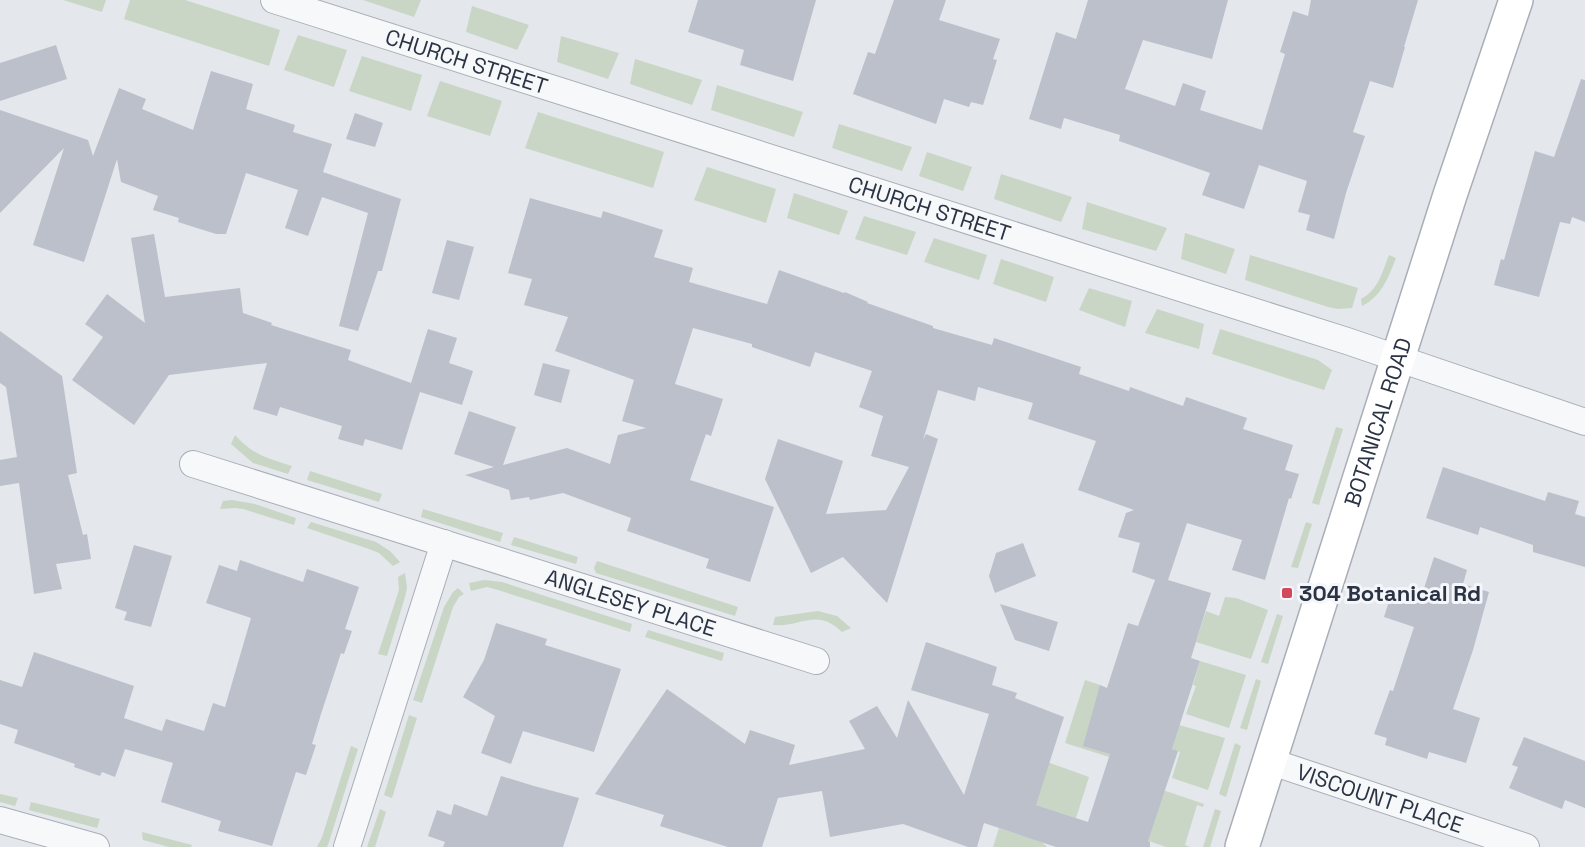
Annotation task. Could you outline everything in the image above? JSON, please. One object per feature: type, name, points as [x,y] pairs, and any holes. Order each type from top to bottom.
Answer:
[{"type":"main road","name":"BOTANICAL ROAD","points":[[1242,847],[1450,195],[1516,0]]},
{"type":"street","name":"CHURCH STREET","points":[[274,0],[1336,337],[1585,422]]},
{"type":"street","name":"ANGLESEY PLACE","points":[[193,464],[816,661]]},
{"type":"street","points":[[347,847],[444,543]]},
{"type":"street","name":"VISCOUNT PLACE","points":[[1269,760],[1526,847]]},
{"type":"street","points":[[0,820],[96,847]]},
{"type":"green space","points":[[63,0],[106,0],[102,12]]},
{"type":"green space","points":[[130,0],[185,0],[280,30],[269,66],[124,19]]},
{"type":"green space","points":[[363,0],[421,0],[414,17]]},
{"type":"green space","points":[[472,6],[529,25],[517,50],[466,32]]},
{"type":"green space","points":[[298,35],[347,50],[334,87],[284,70]]},
{"type":"green space","points":[[561,36],[619,53],[608,79],[557,62]]},
{"type":"green space","points":[[362,56],[422,75],[411,111],[349,91]]},
{"type":"green space","points":[[635,59],[702,80],[692,105],[630,84]]},
{"type":"green space","points":[[440,81],[502,101],[490,136],[427,116]]},
{"type":"green space","points":[[717,85],[803,112],[794,137],[711,110]]},
{"type":"green space","points":[[538,112],[664,152],[653,188],[525,148]]},
{"type":"green space","points":[[839,124],[912,147],[902,171],[832,148]]},
{"type":"green space","points":[[927,152],[972,167],[963,191],[919,176]]},
{"type":"green space","points":[[707,167],[776,189],[766,223],[694,200]]},
{"type":"green space","points":[[1001,174],[1072,197],[1061,222],[994,199]]},
{"type":"green space","points":[[794,193],[848,211],[839,235],[787,218]]},
{"type":"green space","points":[[1087,202],[1167,228],[1156,251],[1082,229]]},
{"type":"green space","points":[[864,216],[916,232],[907,255],[855,239]]},
{"type":"green space","points":[[1185,233],[1235,249],[1226,274],[1181,259]]},
{"type":"green space","points":[[934,238],[987,255],[979,280],[924,262]]},
{"type":"green space","points":[[1250,255],[1358,288],[1352,308],[1328,307],[1245,280]]},
{"type":"green space","points":[[1389,255],[1396,258],[1387,279],[1375,297],[1362,306],[1361,299],[1372,291]]},
{"type":"green space","points":[[1001,259],[1054,277],[1046,302],[993,284]]},
{"type":"green space","points":[[1089,288],[1132,301],[1125,327],[1079,310]]},
{"type":"green space","points":[[1157,309],[1204,324],[1199,349],[1145,333]]},
{"type":"green space","points":[[1220,329],[1318,360],[1332,370],[1324,390],[1212,354]]},
{"type":"green space","points":[[1336,427],[1343,429],[1319,505],[1312,503]]},
{"type":"green space","points":[[235,435],[254,451],[292,466],[288,474],[253,463],[231,444]]},
{"type":"green space","points":[[310,471],[382,494],[379,502],[307,480]]},
{"type":"green space","points":[[232,500],[255,504],[296,518],[294,525],[243,509],[220,509],[223,501]]},
{"type":"green space","points":[[423,509],[503,533],[500,542],[421,517]]},
{"type":"green space","points":[[311,522],[376,542],[390,551],[400,562],[393,566],[379,553],[307,528]]},
{"type":"green space","points":[[1306,522],[1312,524],[1298,568],[1291,567]]},
{"type":"green space","points":[[514,537],[578,557],[576,564],[511,545]]},
{"type":"green space","points":[[597,561],[738,607],[735,616],[596,573],[594,568]]},
{"type":"green space","points":[[405,573],[407,588],[387,656],[378,654],[399,590],[398,577]]},
{"type":"green space","points":[[484,580],[502,582],[632,624],[630,632],[487,587],[471,591],[469,583]]},
{"type":"green space","points":[[458,588],[464,594],[459,597],[453,607],[422,703],[413,700],[444,607]]},
{"type":"green space","points":[[1225,597],[1236,598],[1268,610],[1251,659],[1196,642],[1206,611],[1219,616]]},
{"type":"green space","points":[[818,611],[837,616],[851,628],[842,632],[833,625],[816,620],[773,625],[775,617]]},
{"type":"green space","points":[[1277,614],[1283,616],[1268,664],[1261,662]]},
{"type":"green space","points":[[648,630],[724,653],[722,661],[645,637]]},
{"type":"green space","points":[[1200,661],[1246,675],[1229,728],[1186,714],[1196,686],[1193,685]]},
{"type":"green space","points":[[1256,679],[1261,681],[1247,730],[1240,728]]},
{"type":"green space","points":[[1085,680],[1100,685],[1116,735],[1109,757],[1065,743]]},
{"type":"green space","points":[[409,715],[417,718],[392,798],[384,795]]},
{"type":"green space","points":[[1179,725],[1225,738],[1208,790],[1172,778],[1180,752],[1172,749]]},
{"type":"green space","points":[[1235,743],[1241,746],[1226,797],[1219,794]]},
{"type":"green space","points":[[351,746],[358,749],[329,842],[327,847],[317,847],[322,837]]},
{"type":"green space","points":[[1025,754],[1089,777],[1076,818],[1004,795]]},
{"type":"green space","points":[[1157,788],[1204,804],[1203,807],[1197,805],[1185,845],[1190,847],[1166,847],[1146,840]]},
{"type":"green space","points":[[0,794],[18,798],[15,806],[0,802]]},
{"type":"green space","points":[[31,802],[100,819],[97,828],[29,810]]},
{"type":"green space","points":[[380,809],[386,812],[375,847],[367,847]]},
{"type":"green space","points":[[1215,809],[1221,811],[1210,847],[1203,847]]},
{"type":"green space","points":[[999,828],[1042,842],[1047,847],[993,847]]},
{"type":"green space","points":[[142,832],[192,845],[191,847],[169,847],[143,840]]},
{"type":"building","points":[[698,0],[816,0],[793,81],[740,65],[744,50],[688,32]]},
{"type":"building","points":[[894,0],[946,0],[939,20],[1000,39],[993,59],[997,60],[983,105],[971,102],[969,107],[944,99],[936,124],[853,94],[868,52],[875,54]]},
{"type":"building","points":[[1088,0],[1228,0],[1212,59],[1143,40],[1125,89],[1175,106],[1183,83],[1206,91],[1200,110],[1262,130],[1285,54],[1280,52],[1293,11],[1308,16],[1311,0],[1418,0],[1393,88],[1370,81],[1353,132],[1365,136],[1334,239],[1306,230],[1310,215],[1298,212],[1307,181],[1259,165],[1244,209],[1202,195],[1210,173],[1119,141],[1120,135],[1064,118],[1061,129],[1029,119],[1056,32],[1076,39]]},
{"type":"building","points":[[56,45],[67,79],[0,101],[0,63]]},
{"type":"building","points":[[211,71],[253,84],[246,109],[295,125],[293,132],[332,144],[323,172],[401,199],[382,271],[378,271],[358,331],[339,326],[368,213],[322,197],[308,236],[285,228],[298,190],[246,173],[226,234],[216,234],[178,222],[179,218],[153,210],[158,196],[121,182],[117,159],[84,262],[33,245],[64,148],[0,213],[0,110],[88,140],[93,156],[119,88],[146,99],[142,109],[193,130]]},
{"type":"building","points":[[1581,79],[1585,80],[1585,222],[1572,217],[1570,224],[1560,222],[1539,297],[1494,285],[1501,259],[1504,260],[1535,151],[1554,157]]},
{"type":"building","points":[[355,113],[383,123],[375,147],[346,139]]},
{"type":"building","points":[[530,198],[601,218],[603,211],[663,230],[654,257],[693,268],[689,282],[767,304],[779,270],[845,292],[867,303],[933,326],[933,328],[992,345],[994,338],[1081,367],[1079,374],[1129,391],[1130,387],[1183,406],[1186,397],[1247,418],[1243,429],[1293,445],[1285,470],[1299,474],[1291,499],[1289,498],[1265,580],[1232,570],[1242,540],[1187,523],[1168,580],[1211,593],[1191,658],[1200,661],[1172,749],[1178,751],[1148,841],[1150,847],[1056,847],[984,823],[977,847],[968,847],[903,824],[830,837],[822,791],[778,798],[762,847],[728,847],[660,826],[664,815],[595,794],[667,689],[745,744],[750,730],[795,745],[789,765],[865,749],[849,721],[877,706],[897,738],[908,700],[964,795],[989,714],[911,690],[926,642],[997,667],[992,685],[1017,693],[1015,698],[1064,717],[1036,805],[1088,822],[1110,754],[1083,746],[1100,685],[1107,688],[1128,623],[1138,626],[1155,580],[1132,572],[1140,543],[1118,537],[1126,513],[1134,510],[1078,490],[1096,441],[1028,419],[1033,403],[978,387],[975,401],[938,390],[923,440],[926,434],[938,439],[887,603],[843,557],[811,573],[765,479],[778,439],[843,461],[826,514],[886,510],[909,467],[871,456],[883,416],[859,407],[872,371],[815,352],[810,367],[752,347],[752,344],[693,328],[675,384],[723,399],[711,436],[706,434],[690,480],[774,507],[750,582],[706,568],[709,559],[627,531],[631,518],[563,493],[530,500],[529,497],[511,500],[509,490],[465,475],[494,467],[454,454],[469,411],[516,427],[503,465],[567,448],[610,464],[618,435],[646,428],[622,421],[634,380],[555,351],[568,317],[524,305],[532,279],[508,273]]},
{"type":"building","points":[[154,234],[165,297],[240,288],[243,313],[272,323],[271,325],[351,350],[348,360],[411,383],[428,329],[457,338],[449,363],[473,371],[462,405],[420,392],[402,450],[365,439],[363,446],[338,439],[342,426],[280,407],[277,416],[253,409],[267,363],[169,375],[134,425],[72,380],[103,337],[85,324],[107,294],[145,323],[131,238]]},
{"type":"building","points":[[447,240],[474,247],[459,300],[432,293]]},
{"type":"building","points":[[0,331],[62,376],[77,473],[68,475],[83,535],[87,534],[91,559],[56,564],[62,589],[34,594],[19,483],[0,486],[0,460],[17,457],[6,387],[0,383]]},
{"type":"building","points":[[543,363],[570,370],[561,403],[534,395]]},
{"type":"building","points":[[1443,467],[1545,501],[1548,492],[1579,501],[1575,514],[1585,517],[1585,567],[1533,552],[1533,545],[1480,527],[1478,535],[1426,518]]},
{"type":"building","points":[[1023,543],[1036,576],[995,593],[989,576],[996,553]]},
{"type":"building","points":[[134,545],[172,556],[151,627],[124,620],[127,612],[115,608]]},
{"type":"building","points":[[1434,557],[1467,570],[1463,584],[1489,592],[1453,709],[1480,718],[1466,763],[1429,752],[1427,759],[1385,745],[1387,738],[1374,734],[1390,690],[1393,691],[1414,627],[1384,617],[1392,592],[1420,601]]},
{"type":"building","points":[[240,560],[303,582],[307,569],[359,587],[345,629],[352,631],[344,654],[341,653],[321,714],[312,744],[316,745],[306,775],[296,772],[272,846],[218,831],[221,821],[161,802],[173,763],[125,749],[115,777],[102,772],[100,776],[74,767],[75,764],[14,743],[18,730],[0,724],[0,680],[22,687],[34,652],[134,686],[124,718],[162,731],[166,719],[204,731],[213,703],[225,707],[251,618],[206,603],[219,565],[237,571]]},
{"type":"building","points":[[1000,604],[1058,622],[1049,651],[1015,640]]},
{"type":"building","points":[[496,623],[547,639],[545,645],[621,669],[594,752],[523,731],[511,764],[481,753],[495,716],[463,697],[484,660]]},
{"type":"building","points":[[1524,737],[1585,761],[1585,808],[1565,800],[1562,809],[1509,788],[1518,767],[1512,765]]},
{"type":"building","points":[[501,776],[579,798],[563,847],[443,847],[445,842],[428,836],[437,810],[451,815],[454,804],[487,816]]},
{"type":"place","name":"304 Botanical Rd","points":[[1287,593]]}]
